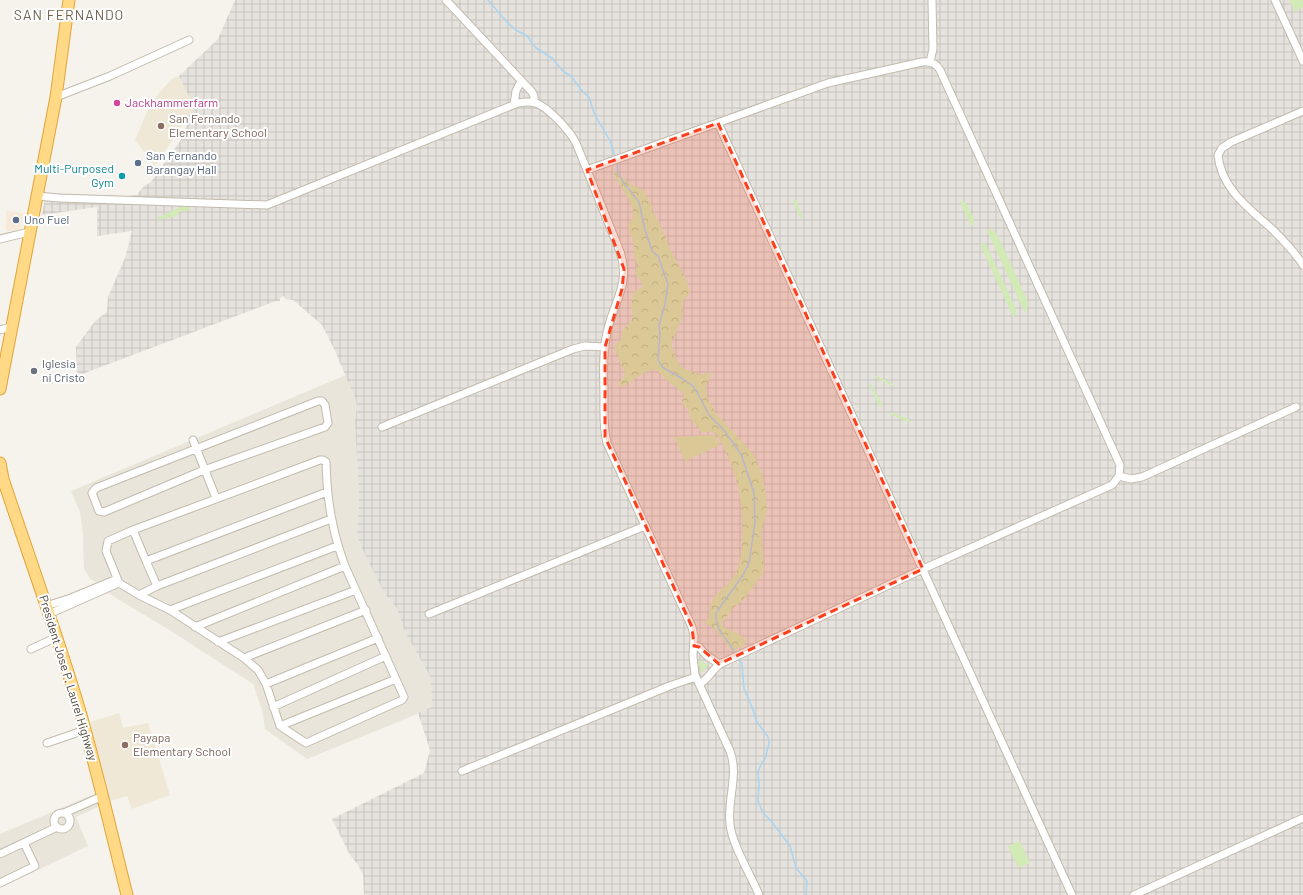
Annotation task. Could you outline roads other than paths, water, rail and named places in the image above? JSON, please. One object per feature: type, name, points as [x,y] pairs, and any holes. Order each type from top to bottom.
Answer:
[{"type":"highway","points":[[0,389],[5,328],[37,196],[56,97],[69,0]]},
{"type":"highway","name":"President Jose P. Laurel Highway","points":[[0,463],[3,479],[57,637],[85,730],[127,895]]},
{"type":"street","points":[[446,0],[534,94],[534,103]]},
{"type":"street","points":[[930,62],[933,49],[932,0]]},
{"type":"street","points":[[1275,0],[1303,61]]},
{"type":"street","points":[[56,97],[110,76],[188,40]]},
{"type":"street","points":[[587,170],[828,83],[922,62],[936,64],[1120,462],[1121,470],[1119,476],[1112,485],[748,650],[719,664],[706,681],[699,684]]},
{"type":"street","points":[[514,104],[516,91],[521,81]]},
{"type":"street","points":[[37,196],[124,201],[267,205],[514,104],[525,102],[534,103],[546,109],[570,132],[576,143],[619,249],[624,269],[622,289],[609,325],[604,347],[604,402],[607,443],[644,526],[692,627],[694,636],[693,662],[696,677],[732,754],[734,771],[729,811],[730,827],[758,895]]},
{"type":"street","points":[[1303,110],[1231,142],[1222,148],[1218,155],[1224,175],[1237,197],[1292,250],[1303,265]]},
{"type":"street","points":[[718,123],[924,569],[1072,895]]},
{"type":"street","points":[[0,238],[29,232]]},
{"type":"street","points":[[382,427],[573,349],[585,346],[604,347]]},
{"type":"street","points":[[318,401],[322,401],[325,405],[328,423],[325,427],[204,470],[104,512],[99,511],[92,493],[96,488],[196,448],[318,401]]},
{"type":"street","points":[[1119,476],[1131,479],[1142,477],[1296,407]]},
{"type":"street","points":[[193,440],[216,498]]},
{"type":"street","points":[[320,460],[326,462],[327,492],[337,546],[404,695],[402,700],[306,743],[280,726],[266,684],[258,670],[244,658],[170,610],[139,595],[118,581],[106,551],[108,541],[133,530],[320,460]]},
{"type":"street","points":[[146,561],[327,492]]},
{"type":"street","points":[[139,595],[157,586],[331,519]]},
{"type":"street","points":[[429,614],[644,526]]},
{"type":"street","points":[[133,530],[157,586]]},
{"type":"street","points":[[170,610],[337,546]]},
{"type":"street","points":[[195,627],[345,566]]},
{"type":"street","points":[[47,610],[118,581]]},
{"type":"street","points":[[218,642],[356,590]]},
{"type":"street","points":[[244,658],[366,610]]},
{"type":"street","points":[[30,649],[57,637]]},
{"type":"street","points":[[266,684],[378,638]]},
{"type":"street","points":[[694,646],[699,648],[706,656],[719,664]]},
{"type":"street","points":[[273,706],[386,656]]},
{"type":"street","points":[[462,771],[672,685],[696,677]]},
{"type":"street","points":[[280,726],[396,679]]},
{"type":"street","points":[[47,743],[85,730]]},
{"type":"street","points":[[57,827],[54,822],[55,817],[59,813],[64,813],[103,796]]},
{"type":"street","points":[[0,854],[57,827],[64,829],[69,826],[70,818],[64,813]]},
{"type":"street","points":[[1134,895],[1303,818]]},
{"type":"street","points":[[0,883],[35,866],[24,843]]},
{"type":"waterway","points":[[488,0],[507,22],[516,30],[527,36],[536,48],[552,58],[563,71],[571,76],[583,92],[589,97],[594,113],[610,141],[615,157]]},
{"type":"waterway","points":[[617,163],[618,173],[623,182],[639,202],[645,230],[652,251],[658,256],[668,284],[665,304],[659,326],[660,334],[658,360],[662,367],[693,386],[709,415],[723,429],[741,454],[754,493],[755,523],[749,563],[743,575],[716,613],[719,629],[735,653]]},
{"type":"waterway","points":[[738,658],[742,664],[744,689],[757,722],[768,737],[769,743],[765,759],[762,762],[758,772],[758,801],[763,813],[772,822],[790,846],[796,868],[807,881],[806,895]]},
{"type":"place","name":"Jackhammerfarm","points":[[117,103]]},
{"type":"place","name":"San Fernando Elementary School","points":[[161,126]]},
{"type":"place","name":"San Fernando Barangay Hall","points":[[138,163]]},
{"type":"place","name":"Multi-Purposed Gym","points":[[122,176]]},
{"type":"place","name":"Uno Fuel","points":[[16,220]]},
{"type":"place","name":"Iglesia ni Cristo","points":[[34,371]]},
{"type":"place","name":"Payapa Elementary School","points":[[125,745]]},
{"type":"district","name":"SAN FERNANDO","points":[[69,15]]}]
